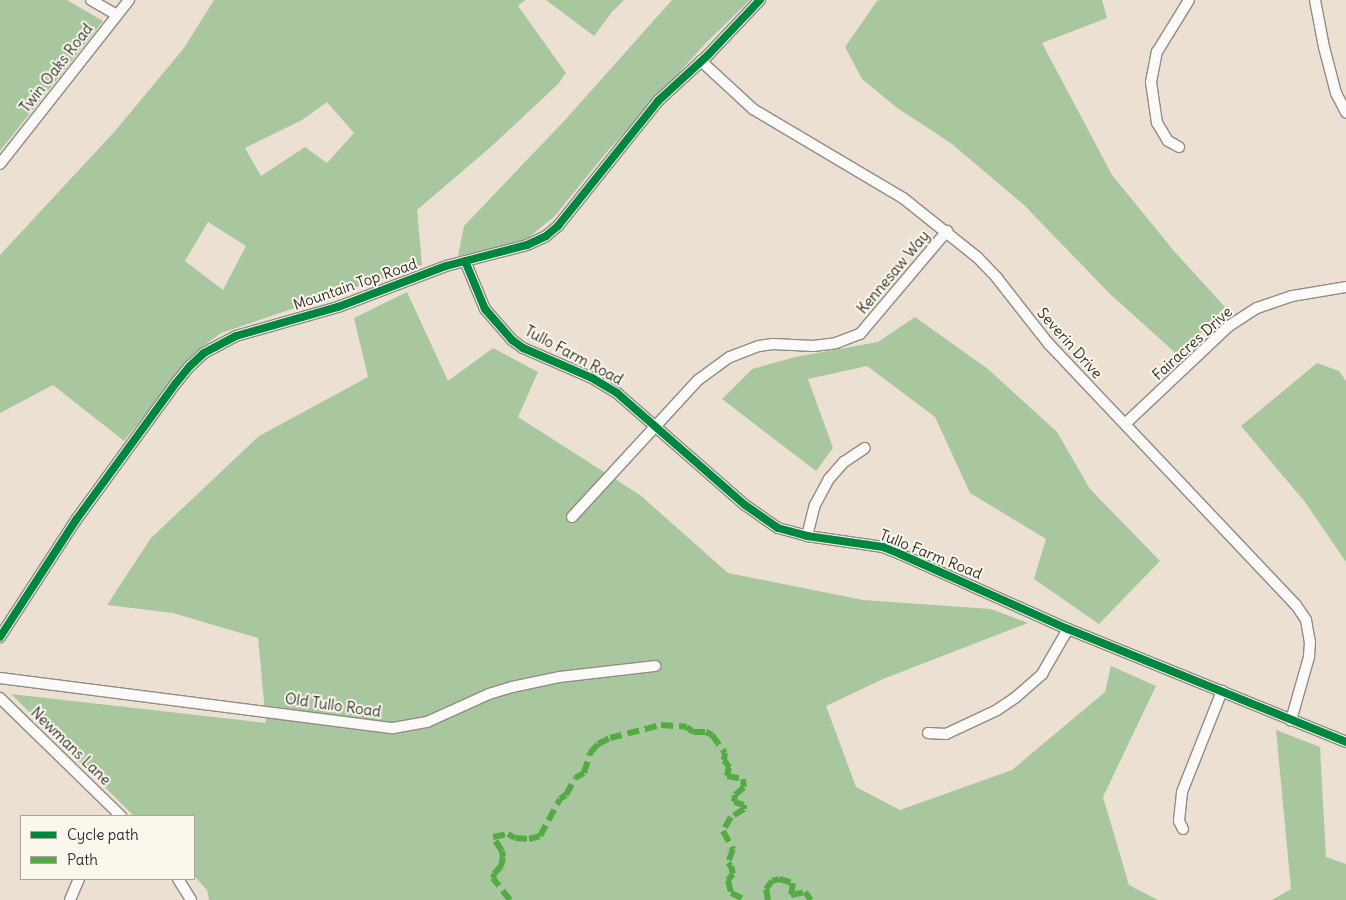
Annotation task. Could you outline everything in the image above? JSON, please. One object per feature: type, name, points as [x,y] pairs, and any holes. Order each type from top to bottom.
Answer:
[{"type":"street","name":"Twin Oaks Road","points":[[0,164],[117,15],[91,0]]},
{"type":"street","points":[[117,15],[129,0]]},
{"type":"street","name":"Mountain Top Road","points":[[0,637],[81,513],[176,383],[204,353],[236,336],[338,306],[465,260],[527,245],[546,236],[558,226],[658,101],[701,61],[760,0]]},
{"type":"street","points":[[1179,147],[1168,142],[1156,124],[1151,82],[1157,52],[1189,0]]},
{"type":"street","points":[[1316,0],[1324,48],[1336,93],[1346,113]]},
{"type":"street","name":"Severin Drive","points":[[701,61],[753,109],[904,198],[947,231],[996,278],[1048,343],[1291,600],[1306,620],[1310,642],[1309,657],[1291,720]]},
{"type":"street","name":"Kennesaw Way","points":[[572,517],[698,380],[730,357],[773,344],[813,346],[836,343],[860,334],[947,231]]},
{"type":"street","name":"Tullo Farm Road","points":[[465,260],[485,309],[512,340],[535,354],[592,378],[617,393],[764,520],[790,532],[807,536],[883,547],[1068,629],[1346,742]]},
{"type":"street","name":"Fairacres Drive","points":[[1125,424],[1229,326],[1257,308],[1292,296],[1346,287]]},
{"type":"street","points":[[807,536],[815,505],[825,485],[844,462],[864,448]]},
{"type":"street","points":[[928,733],[946,734],[997,710],[1016,697],[1042,674],[1068,629]]},
{"type":"street","name":"Old Tullo Road","points":[[0,678],[393,728],[426,722],[489,694],[512,687],[560,677],[655,666]]},
{"type":"street","points":[[1183,829],[1179,821],[1182,792],[1222,691]]},
{"type":"street","name":"Newmans Lane","points":[[0,698],[120,815]]},
{"type":"street","points":[[70,900],[79,880]]},
{"type":"street","points":[[179,880],[191,900]]},
{"type":"green space","points":[[0,0],[67,0],[103,21],[0,151]]},
{"type":"green space","points":[[214,0],[525,0],[518,6],[566,73],[558,84],[493,145],[417,210],[422,265],[221,333],[194,353],[124,441],[53,385],[0,413],[0,255],[115,131],[184,48]],"holes":[[[327,102],[354,133],[327,163],[305,147],[261,176],[245,148],[302,120]],[[208,222],[246,246],[223,290],[185,261]]]},
{"type":"green space","points":[[546,0],[624,0],[612,12],[594,36]]},
{"type":"green space","points":[[672,0],[750,0],[706,43],[606,153],[554,217],[519,245],[458,256],[464,226],[565,120]]},
{"type":"green space","points":[[1102,0],[1107,18],[1042,43],[1112,175],[1174,251],[1225,307],[1179,356],[1110,294],[1024,205],[952,144],[896,107],[862,79],[845,47],[877,1]]},
{"type":"green space","points":[[407,292],[448,381],[493,348],[538,372],[518,417],[640,495],[728,573],[863,600],[991,609],[1028,623],[883,679],[826,706],[856,787],[900,810],[1012,770],[1105,692],[1111,666],[1156,686],[1103,797],[1129,885],[1158,900],[209,900],[207,890],[195,877],[195,815],[133,815],[11,694],[266,723],[258,638],[173,613],[107,605],[151,538],[259,436],[368,377],[354,318]]},
{"type":"green space","points":[[915,317],[988,369],[1057,432],[1090,489],[1160,561],[1099,624],[1034,579],[1046,539],[970,493],[935,417],[867,366],[808,379],[833,448],[816,471],[722,399],[752,369],[795,357],[878,342]]},
{"type":"green space","points":[[1317,363],[1339,371],[1346,381],[1346,562],[1305,502],[1241,426]]},
{"type":"green space","points":[[1276,730],[1320,747],[1326,857],[1346,864],[1346,900],[1272,900],[1291,889]]},
{"type":"marked path","points":[[510,900],[493,878],[501,866],[503,857],[502,851],[493,837],[508,834],[515,838],[529,839],[540,836],[560,799],[566,795],[575,778],[584,773],[590,753],[598,744],[610,738],[661,725],[687,727],[693,732],[706,732],[712,735],[725,753],[724,760],[729,767],[727,776],[743,779],[744,787],[735,795],[734,802],[744,805],[744,809],[731,817],[723,831],[733,849],[728,863],[733,874],[728,880],[731,893],[746,900]]},
{"type":"marked path","points":[[768,900],[766,889],[772,881],[779,879],[793,883],[791,895],[805,892],[811,900]]},
{"type":"cycle path","points":[[0,637],[76,520],[176,383],[204,353],[236,336],[338,307],[446,266],[527,245],[546,236],[558,226],[658,101],[708,55],[760,0]]},
{"type":"cycle path","points":[[465,261],[485,309],[512,340],[523,348],[592,378],[617,393],[745,505],[778,528],[807,536],[883,547],[1068,629],[1346,742]]}]
